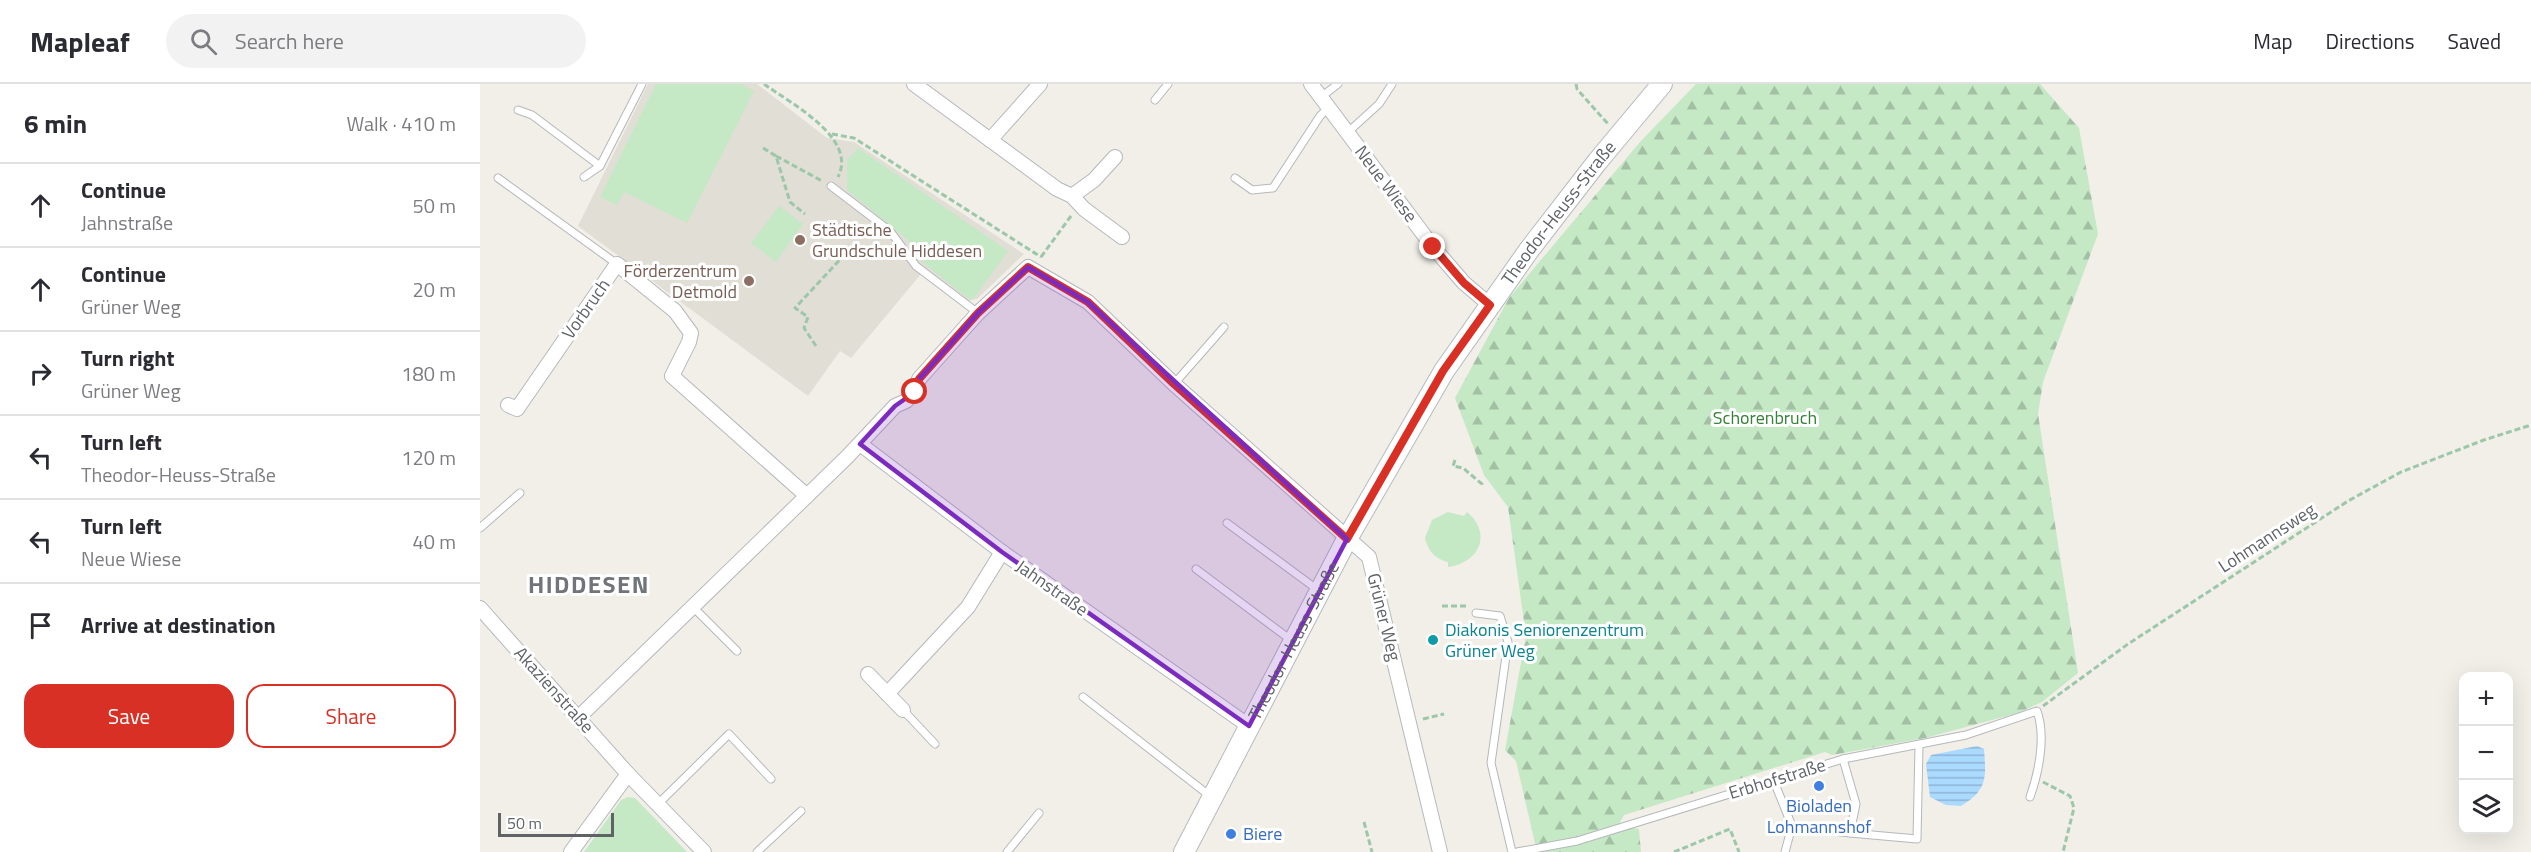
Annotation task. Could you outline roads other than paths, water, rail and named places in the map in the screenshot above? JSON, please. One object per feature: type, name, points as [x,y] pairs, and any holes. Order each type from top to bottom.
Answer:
[{"type":"main road","name":"Theodor-Heuss-Straße","points":[[1184,852],[1347,539],[1445,363],[1656,86]]},
{"type":"street","points":[[914,84],[1057,189],[1072,196],[1084,209],[1122,237]]},
{"type":"street","points":[[990,140],[1040,84]]},
{"type":"street","name":"Neue Wiese","points":[[1311,84],[1347,133],[1437,243],[1464,283],[1490,305]]},
{"type":"street","points":[[1072,196],[1095,180],[1115,157]]},
{"type":"street","name":"Vorbruch","points":[[508,405],[517,409],[617,264],[675,311],[690,333],[690,342],[672,376],[807,496]]},
{"type":"street","name":"Grüner Weg","points":[[982,308],[1028,267],[1088,302],[1174,384],[1369,557],[1411,722],[1440,852]]},
{"type":"street","points":[[579,717],[691,605],[860,444],[868,432],[895,406],[906,401],[915,392],[919,379],[982,308]]},
{"type":"street","name":"Jahnstraße","points":[[860,444],[1002,552],[1249,726]]},
{"type":"street","points":[[887,694],[968,607],[1002,552]]},
{"type":"street","name":"Akazienstraße","points":[[480,608],[628,774],[704,852]]},
{"type":"street","points":[[868,674],[903,710]]},
{"type":"street","points":[[571,852],[628,774]]},
{"type":"lane","points":[[584,177],[600,166],[642,84]]},
{"type":"lane","points":[[1155,100],[1168,84]]},
{"type":"lane","points":[[1235,178],[1252,190],[1273,188],[1320,116],[1324,103],[1338,84]]},
{"type":"lane","points":[[1347,133],[1379,104],[1392,84]]},
{"type":"lane","points":[[518,110],[532,115],[600,166]]},
{"type":"lane","points":[[498,178],[617,264]]},
{"type":"lane","points":[[831,186],[890,231],[916,266],[982,308]]},
{"type":"lane","points":[[1174,384],[1224,327]]},
{"type":"lane","points":[[480,528],[520,493]]},
{"type":"lane","points":[[1227,523],[1320,591]]},
{"type":"lane","points":[[1196,569],[1293,642]]},
{"type":"lane","points":[[691,605],[737,651]]},
{"type":"lane","points":[[1476,613],[1500,616],[1508,642],[1491,763],[1512,852]]},
{"type":"lane","points":[[1083,697],[1212,798]]},
{"type":"lane","points":[[903,710],[935,744]]},
{"type":"lane","name":"Erbhofstraße","points":[[1517,852],[1576,841],[1842,759],[1919,746],[1988,728],[2037,711],[2042,724],[2036,780],[2030,797]]},
{"type":"lane","points":[[658,804],[729,734],[771,779]]},
{"type":"lane","points":[[1792,826],[1917,839],[1919,746]]},
{"type":"lane","points":[[1842,759],[1856,804],[1850,833]]},
{"type":"lane","points":[[1773,779],[1792,826],[1785,852]]},
{"type":"lane","points":[[757,852],[801,812]]},
{"type":"lane","points":[[1007,852],[1039,813]]},
{"type":"water","points":[[1977,746],[1984,749],[1985,775],[1981,788],[1976,794],[1961,806],[1946,805],[1930,797],[1926,764],[1931,755]]},
{"type":"place","name":"Städtische Grundschule Hiddesen","points":[[800,240]]},
{"type":"place","name":"Förderzentrum Detmold","points":[[749,281]]},
{"type":"place","name":"Diakonis Seniorenzentrum Grüner Weg","points":[[1433,640]]},
{"type":"place","name":"Bioladen Lohmannshof","points":[[1819,786]]},
{"type":"place","name":"Biere","points":[[1231,834]]},
{"type":"district","name":"HIDDESEN","points":[[589,585]]},
{"type":"park label","name":"Schorenbruch","points":[[1765,418]]}]
